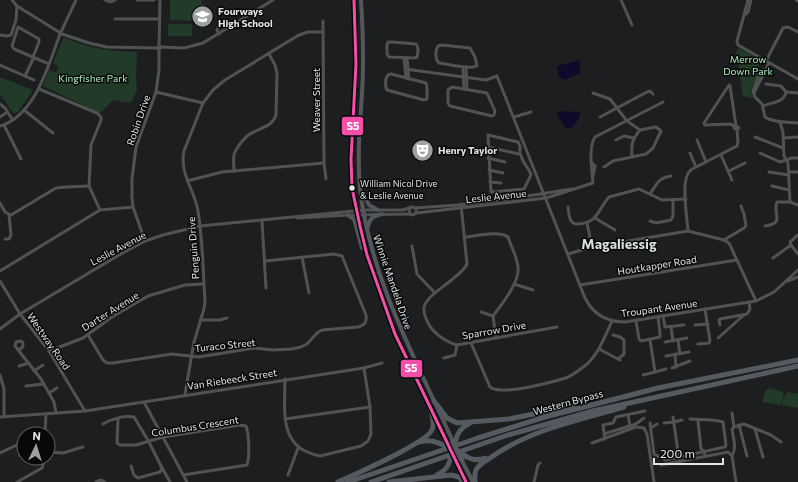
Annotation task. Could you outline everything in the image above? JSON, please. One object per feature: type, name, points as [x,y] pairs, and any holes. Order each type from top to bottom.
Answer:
[{"type":"highway","name":"Western Bypass","points":[[348,482],[545,417],[658,388],[798,360]]},
{"type":"highway","name":"Western Bypass","points":[[371,482],[540,425],[593,411],[798,366]]},
{"type":"highway","points":[[434,401],[447,418],[457,423],[509,419],[658,388]]},
{"type":"highway","points":[[414,444],[427,440],[437,442],[468,458],[478,460],[493,455],[540,432],[658,397]]},
{"type":"highway","points":[[338,482],[387,459],[414,444],[428,434],[432,429],[433,421],[431,409]]},
{"type":"highway","points":[[451,444],[454,437],[465,426],[474,422]]},
{"type":"highway","points":[[432,476],[443,472],[449,464],[454,451],[454,437]]},
{"type":"highway","points":[[445,440],[451,444],[459,461]]},
{"type":"highway","points":[[474,482],[477,468],[493,455]]},
{"type":"highway","points":[[389,482],[432,476],[455,475],[463,482]]},
{"type":"main road","name":"Winnie Mandela Drive","points":[[362,0],[360,177],[367,232],[382,280],[402,332],[434,401],[454,437]]},
{"type":"main road","name":"Winnie Mandela Drive","points":[[354,1],[356,64],[351,160],[352,188],[357,213],[367,255],[395,334],[445,440],[454,451]]},
{"type":"main road","points":[[360,177],[365,200],[369,205],[378,210]]},
{"type":"main road","points":[[348,214],[354,219],[363,250],[367,255]]},
{"type":"main road","points":[[367,232],[369,220],[372,217],[382,214]]},
{"type":"main road","points":[[459,461],[466,482]]},
{"type":"main road","points":[[459,461],[474,482]]},
{"type":"street","points":[[12,0],[18,6],[61,33],[89,43],[107,47],[159,48],[190,47],[203,43],[273,0]]},
{"type":"street","points":[[0,126],[12,120],[24,110],[38,89],[76,0]]},
{"type":"street","points":[[105,0],[111,2],[115,0]]},
{"type":"street","points":[[138,0],[154,0]]},
{"type":"street","name":"Robin Drive","points":[[145,241],[133,206],[132,179],[136,147],[156,92],[159,70],[160,0]]},
{"type":"street","points":[[621,0],[632,25]]},
{"type":"street","points":[[749,0],[748,12],[745,15],[736,41],[738,45],[798,79]]},
{"type":"street","points":[[0,35],[11,35],[16,20],[18,6]]},
{"type":"street","points":[[115,19],[160,19]]},
{"type":"street","points":[[219,34],[217,24],[223,21],[230,22],[231,26]]},
{"type":"street","name":"Weaver Street","points":[[323,21],[324,163],[326,179]]},
{"type":"street","points":[[25,76],[33,57],[40,42],[40,39],[18,27],[12,46],[13,48],[33,57],[49,64]]},
{"type":"street","points":[[798,32],[788,27],[783,28],[764,72],[759,76],[753,91],[754,95],[763,106],[766,118],[780,122],[798,123]]},
{"type":"street","name":"Penguin Drive","points":[[185,394],[195,338],[205,305],[200,226],[197,207],[187,181],[182,157],[203,103],[213,90],[225,80],[301,34],[323,32]]},
{"type":"street","points":[[388,43],[416,44],[418,51],[417,57],[406,58],[388,56],[386,48],[388,43]]},
{"type":"street","points":[[442,45],[470,48],[477,65],[474,68],[464,67],[439,63],[436,59],[437,47],[442,45]]},
{"type":"street","points":[[234,171],[234,155],[246,137],[252,132],[268,126],[274,121],[276,115],[277,73],[275,65],[269,54]]},
{"type":"street","points":[[406,58],[407,79]]},
{"type":"street","points":[[0,65],[34,80]]},
{"type":"street","points":[[464,67],[465,89]]},
{"type":"street","points":[[406,69],[465,77]]},
{"type":"street","points":[[391,74],[407,79],[426,84],[427,99],[424,100],[386,89],[386,77],[388,75],[391,74]]},
{"type":"street","name":"Troupant Avenue","points":[[465,77],[486,80],[497,76],[585,298],[601,317],[612,321],[636,321],[756,301],[769,296],[798,270]]},
{"type":"street","points":[[766,84],[781,86],[786,92],[798,93]]},
{"type":"street","points":[[688,231],[686,199],[687,176],[690,170],[737,146],[737,130],[734,129],[736,126],[729,85],[704,124],[730,124],[736,126]]},
{"type":"street","points":[[452,87],[465,89],[487,93],[495,111],[494,115],[492,116],[450,105],[449,89],[452,87]]},
{"type":"street","points":[[38,89],[97,113],[101,117],[91,145],[89,186],[100,210]]},
{"type":"street","points":[[600,116],[647,92],[650,91],[653,94]]},
{"type":"street","points":[[156,92],[203,103]]},
{"type":"street","points":[[763,106],[770,102],[782,100],[785,97],[786,92]]},
{"type":"street","points":[[592,93],[608,98],[617,107],[627,121],[640,130]]},
{"type":"street","points":[[627,121],[663,102]]},
{"type":"street","points":[[0,104],[5,108],[12,120]]},
{"type":"street","points":[[24,110],[53,133]]},
{"type":"street","points":[[514,117],[531,112]]},
{"type":"street","points":[[0,117],[6,113]]},
{"type":"street","name":"Leslie Avenue","points":[[283,218],[313,218],[378,210],[398,210],[412,207],[460,207],[546,198],[593,183],[595,166],[591,162],[594,137],[627,121]]},
{"type":"street","points":[[780,122],[783,148],[788,163],[790,202]]},
{"type":"street","points":[[4,125],[21,159]]},
{"type":"street","points":[[604,167],[613,161],[643,156],[648,153],[653,148],[661,132],[660,129],[656,127],[640,130],[631,145],[632,157]]},
{"type":"street","points":[[490,135],[518,142],[522,161],[529,168],[531,175],[524,189],[491,193],[488,147],[487,136],[490,135]]},
{"type":"street","points":[[616,140],[624,136],[634,138]]},
{"type":"street","points":[[755,137],[783,148]]},
{"type":"street","points":[[783,138],[798,137]]},
{"type":"street","points":[[697,140],[706,162]]},
{"type":"street","points":[[488,147],[520,154],[528,151]]},
{"type":"street","points":[[690,153],[696,166]]},
{"type":"street","points":[[760,153],[779,162],[798,158]]},
{"type":"street","points":[[722,155],[732,180]]},
{"type":"street","points":[[488,158],[505,162]]},
{"type":"street","points":[[187,181],[222,172],[324,163]]},
{"type":"street","points":[[729,171],[745,163]]},
{"type":"street","points":[[489,170],[503,173]]},
{"type":"street","points":[[769,172],[789,174],[798,172]]},
{"type":"street","points":[[650,194],[660,179],[671,176]]},
{"type":"street","points":[[490,182],[500,183]]},
{"type":"street","points":[[9,215],[59,187],[89,186]]},
{"type":"street","points":[[772,186],[789,190]]},
{"type":"street","name":"Leslie Avenue","points":[[364,212],[382,214],[414,214],[575,188]]},
{"type":"street","points":[[568,207],[573,223],[577,224],[587,223],[595,218],[607,199],[610,197],[637,189],[662,200],[686,199]]},
{"type":"street","points":[[650,221],[656,222],[672,219],[673,200]]},
{"type":"street","points":[[765,226],[776,222],[777,202],[790,202],[798,205]]},
{"type":"street","points":[[0,203],[9,215],[11,235],[9,239],[5,239]]},
{"type":"street","points":[[0,271],[100,210],[133,206]]},
{"type":"street","points":[[724,240],[746,226],[741,206]]},
{"type":"street","name":"Sparrow Drive","points":[[460,207],[467,258],[465,267],[463,271],[435,293],[424,305],[424,313],[432,329],[446,340],[457,345],[557,327]]},
{"type":"street","points":[[409,208],[410,214]]},
{"type":"street","points":[[415,208],[416,213]]},
{"type":"street","name":"Leslie Avenue","points":[[0,329],[20,314],[118,255],[145,241],[177,231],[200,226],[357,213]]},
{"type":"street","points":[[595,218],[615,230]]},
{"type":"street","points":[[262,221],[266,288]]},
{"type":"street","points":[[587,223],[592,247]]},
{"type":"street","points":[[568,254],[592,247],[688,231],[724,240],[729,243],[756,301]]},
{"type":"street","points":[[464,237],[500,233],[506,235],[518,266],[514,284],[509,294],[493,316],[496,338]]},
{"type":"street","points":[[772,258],[791,244],[790,242],[798,235]]},
{"type":"street","points":[[791,244],[798,254]]},
{"type":"street","points":[[412,246],[417,274],[435,293]]},
{"type":"street","name":"Turaco Street","points":[[88,335],[103,360],[112,363],[172,354],[199,357],[254,348],[272,350],[292,349],[307,344],[317,333],[322,330],[363,326],[367,320],[342,256],[334,254],[265,261]]},
{"type":"street","points":[[302,257],[308,294]]},
{"type":"street","name":"Houtkapper Road","points":[[580,286],[737,260]]},
{"type":"street","points":[[786,282],[798,277]]},
{"type":"street","name":"Westway Road","points":[[0,281],[20,314],[49,351],[85,411]]},
{"type":"street","name":"Darter Avenue","points":[[49,351],[88,335],[112,317],[148,296],[185,285],[204,284]]},
{"type":"street","points":[[514,284],[533,290]]},
{"type":"street","points":[[718,338],[747,314],[750,310],[749,302]]},
{"type":"street","points":[[698,344],[710,342],[705,309]]},
{"type":"street","points":[[481,312],[493,316]]},
{"type":"street","points":[[729,318],[744,315]]},
{"type":"street","points":[[663,316],[665,327],[684,325]]},
{"type":"street","points":[[636,321],[640,340],[650,340],[659,338],[660,336],[658,317]]},
{"type":"street","points":[[200,320],[220,320],[227,318]]},
{"type":"street","points":[[470,343],[490,386],[493,389],[500,390],[529,387],[567,377],[586,364],[599,348],[612,321]]},
{"type":"street","points":[[694,325],[708,324]]},
{"type":"street","points":[[671,327],[673,341]]},
{"type":"street","points":[[599,348],[619,360],[624,354],[624,340],[613,335]]},
{"type":"street","points":[[666,342],[687,338]]},
{"type":"street","points":[[650,340],[655,372]]},
{"type":"street","points":[[678,340],[680,354]]},
{"type":"street","points":[[444,358],[455,354],[457,345]]},
{"type":"street","points":[[18,349],[44,384],[55,403],[56,413]]},
{"type":"street","points":[[666,356],[689,352]]},
{"type":"street","points":[[675,354],[676,367]]},
{"type":"street","points":[[672,368],[690,361]]},
{"type":"street","points":[[19,366],[29,363]]},
{"type":"street","name":"Van Riebeeck Street","points":[[0,417],[85,411],[185,394],[364,368],[382,363]]},
{"type":"street","points":[[34,371],[43,365]]},
{"type":"street","points":[[285,379],[285,419],[288,435],[298,448],[320,456],[363,445],[370,438],[370,407],[364,368]]},
{"type":"street","points":[[643,375],[666,369]]},
{"type":"street","points":[[0,375],[4,387],[2,397],[4,417]]},
{"type":"street","points":[[26,386],[44,384]]},
{"type":"street","points":[[49,393],[57,388]]},
{"type":"street","points":[[144,402],[187,482]]},
{"type":"street","points":[[285,419],[370,407]]},
{"type":"street","points":[[616,430],[614,423],[615,418],[645,411]]},
{"type":"street","points":[[732,413],[734,427],[732,430],[734,454],[731,455],[736,482]]},
{"type":"street","points":[[45,426],[46,414]]},
{"type":"street","points":[[628,414],[630,426]]},
{"type":"street","points":[[103,424],[109,420],[134,417],[170,482]]},
{"type":"street","points":[[673,417],[680,462]]},
{"type":"street","points":[[604,434],[636,424],[644,418]]},
{"type":"street","name":"Columbus Crescent","points":[[118,419],[116,440],[120,445],[136,445],[163,437],[240,425],[246,426],[249,458],[247,465],[183,475]]},
{"type":"street","points":[[650,423],[655,455],[666,460],[725,447],[723,422],[712,420],[698,421],[690,419]]},
{"type":"street","points":[[664,423],[682,420]]},
{"type":"street","points":[[698,421],[702,449],[705,456]]},
{"type":"street","points":[[605,439],[603,425],[614,423]]},
{"type":"street","points":[[651,428],[657,424]]},
{"type":"street","points":[[739,425],[747,456]]},
{"type":"street","points":[[734,427],[746,425],[771,435],[782,442]]},
{"type":"street","points":[[592,443],[636,427],[644,428],[647,434],[654,482]]},
{"type":"street","points":[[755,429],[763,457]]},
{"type":"street","points":[[720,436],[725,434]]},
{"type":"street","points":[[0,453],[16,445]]},
{"type":"street","points":[[56,453],[63,454],[83,447]]},
{"type":"street","points":[[288,475],[298,448]]},
{"type":"street","points":[[661,466],[727,452],[731,455]]},
{"type":"street","points":[[534,482],[538,464],[540,463]]},
{"type":"street","points":[[17,482],[42,468],[42,466]]},
{"type":"street","points":[[131,466],[134,475],[138,480],[160,472],[162,466]]},
{"type":"street","points":[[96,482],[101,480],[104,482]]},
{"type":"green space","points":[[170,0],[202,0],[202,4],[205,4],[206,6],[199,18],[195,21],[170,20]]},
{"type":"green space","points":[[168,24],[192,24],[192,36],[168,36]]},
{"type":"green space","name":"Kingfisher Park","points":[[65,38],[83,45],[100,49],[137,52],[137,90],[131,103],[113,100],[100,113],[43,86],[49,70],[56,73],[59,67],[53,63],[63,39]]},
{"type":"green space","name":"Merrow Down Park","points":[[739,48],[761,60],[758,67],[760,74],[751,89],[753,98],[743,96],[736,52]]},
{"type":"green space","points":[[0,77],[33,90],[18,112],[13,113],[0,94]]},
{"type":"green space","points":[[770,388],[783,392],[784,396],[780,405],[762,402],[766,390]]},
{"type":"green space","points":[[787,392],[798,394],[798,408],[781,405]]},
{"type":"shaded area","points":[[580,60],[580,73],[565,80],[559,77],[557,66]]},
{"type":"shaded area","points":[[558,111],[580,112],[580,114],[577,122],[568,129],[565,127],[557,114]]},
{"type":"transit line","name":"S5","points":[[354,0],[356,64],[351,159],[352,188],[360,226],[367,255],[395,334],[466,482]]},
{"type":"place","name":"Fourways High School","points":[[203,17]]},
{"type":"place","name":"Henry Taylor","points":[[422,150]]},
{"type":"place","name":"William Nicol Drive & Leslie Avenue","points":[[352,188]]},
{"type":"district","name":"Magaliessig","points":[[619,243]]}]
